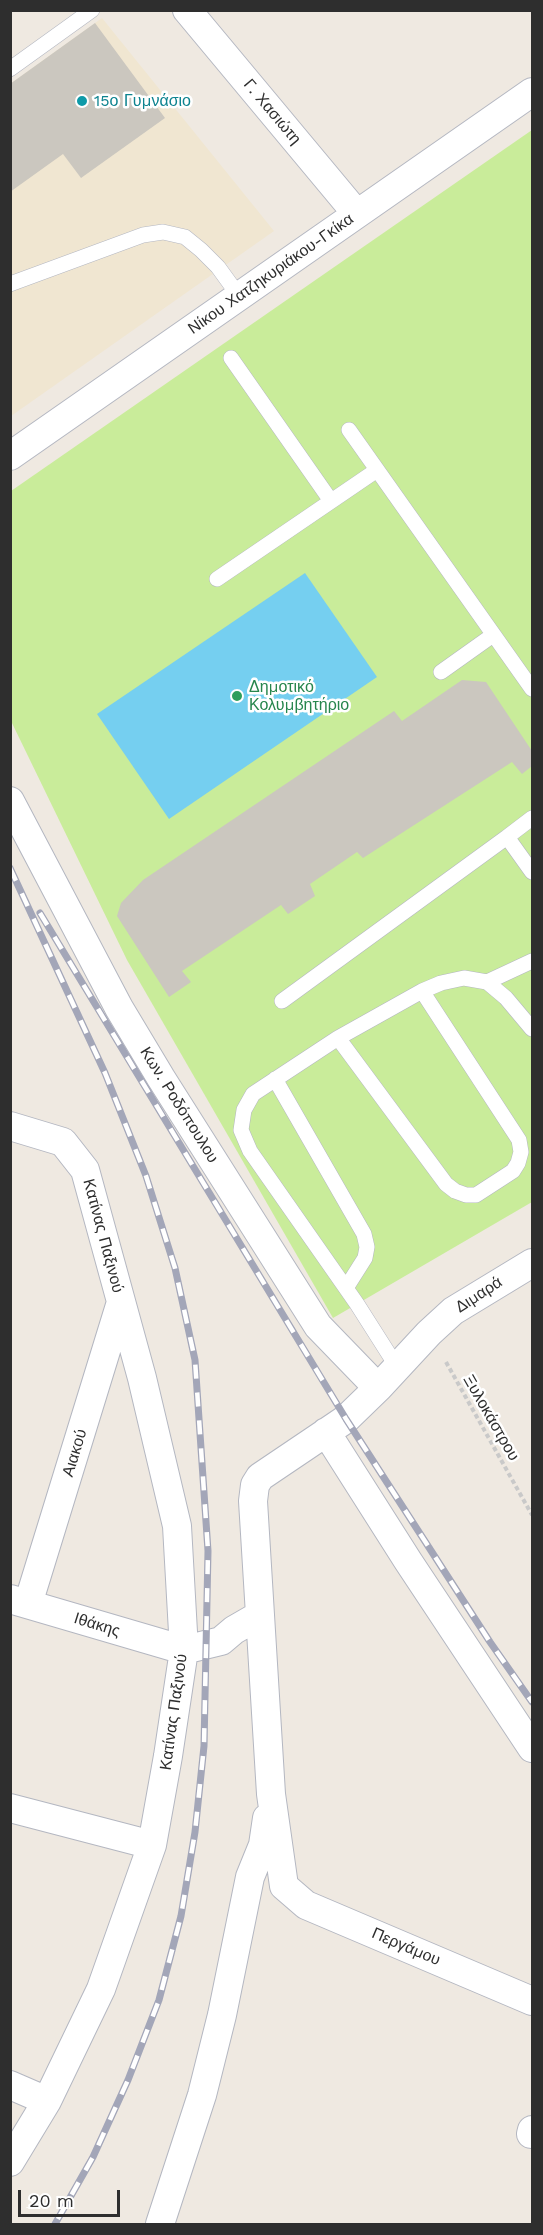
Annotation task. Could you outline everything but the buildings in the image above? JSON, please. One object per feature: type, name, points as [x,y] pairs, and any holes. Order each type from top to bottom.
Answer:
[{"type":"street","name":"Γ. Χασιώτη","points":[[187,10],[357,214]]},
{"type":"street","name":"Νίκου Χατζηκυριάκου-Γκίκα","points":[[10,456],[532,92]]},
{"type":"street","name":"Κων. Ροδόπουλου","points":[[10,801],[119,1008],[161,1078],[318,1326],[378,1388]]},
{"type":"street","name":"Κατίνας Παξινού","points":[[10,1125],[63,1142],[85,1170],[121,1302],[177,1526],[184,1650],[152,1845],[101,1989],[46,2101],[10,2162]]},
{"type":"street","name":"Διμαρά","points":[[260,1615],[253,1501],[255,1485],[266,1473],[346,1419],[453,1311],[532,1263]]},
{"type":"street","name":"Αιακού","points":[[19,1602],[121,1302]]},
{"type":"street","points":[[326,1432],[532,1748]]},
{"type":"street","name":"Ιθάκης","points":[[19,1602],[184,1650]]},
{"type":"street","points":[[160,2224],[202,2096],[222,2015],[250,1877],[263,1845],[271,1794],[260,1615],[234,1630],[221,1641],[184,1650]]},
{"type":"street","name":"Περγάμου","points":[[271,1794],[284,1886],[306,1905],[532,2001]]},
{"type":"street","points":[[10,1809],[152,1845]]},
{"type":"street","points":[[10,2085],[46,2101]]},
{"type":"lane","points":[[10,69],[92,10]]},
{"type":"lane","points":[[10,284],[143,235],[163,232],[185,237],[201,250],[218,267],[239,297]]},
{"type":"lane","points":[[231,358],[331,501]]},
{"type":"lane","points":[[349,430],[532,689]]},
{"type":"lane","points":[[217,579],[377,470]]},
{"type":"lane","points":[[441,672],[493,635]]},
{"type":"lane","points":[[282,1000],[532,818]]},
{"type":"lane","points":[[507,837],[532,872]]},
{"type":"lane","points":[[487,982],[532,961]]},
{"type":"lane","points":[[397,1367],[346,1288],[250,1151],[241,1130],[244,1110],[253,1094],[338,1038],[422,991],[441,983],[464,978],[487,982],[506,998],[532,1029]]},
{"type":"lane","points":[[338,1038],[446,1184],[455,1191],[466,1195],[476,1195],[513,1171],[521,1152],[519,1140],[422,991]]},
{"type":"lane","points":[[275,1079],[364,1234],[367,1247],[365,1258],[346,1288]]},
{"type":"path","name":"Ξυλοκάστρου","points":[[429,1333],[532,1515]]},
{"type":"shaded area","points":[[102,18],[274,231],[11,416],[10,84]]},
{"type":"green space","points":[[532,130],[532,1202],[333,1318],[127,960],[11,721],[11,491]]},
{"type":"water","name":"Δημοτικό Κολυμβητήριο","points":[[305,573],[377,677],[169,819],[97,714]]},
{"type":"railway","points":[[10,868],[105,1073],[146,1176],[175,1268],[195,1360],[208,1551],[204,1746],[195,1832],[181,1916],[159,2000],[128,2080],[93,2157],[55,2224]]},
{"type":"railway","points":[[40,913],[346,1419],[490,1642],[532,1702]]},
{"type":"place","name":"15ο Γυμνάσιο","points":[[82,101]]},
{"type":"place","name":"Δημοτικό Κολυμβητήριο","points":[[237,696]]}]
